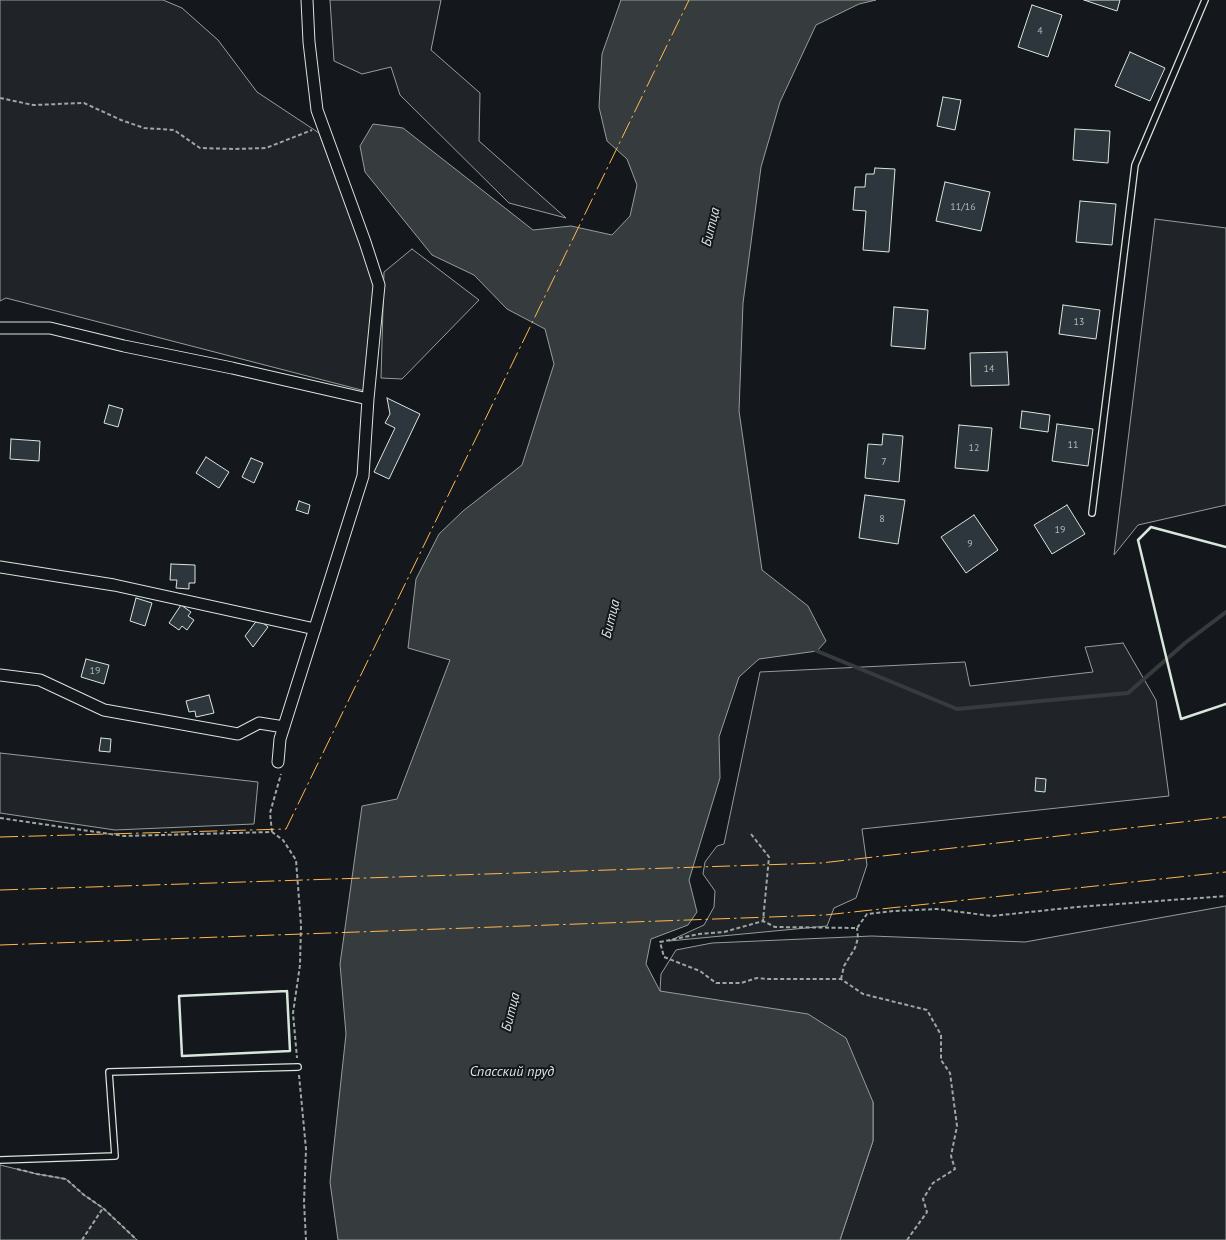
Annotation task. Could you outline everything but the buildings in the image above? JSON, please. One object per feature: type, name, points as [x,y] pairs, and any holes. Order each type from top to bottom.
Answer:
[{"type":"street","points":[[280,765],[280,739],[363,476],[379,285],[317,110],[309,42],[307,0]]},
{"type":"street","points":[[0,328],[50,328],[368,399]]},
{"type":"street","points":[[0,566],[114,585],[315,629]]},
{"type":"street","points":[[0,675],[40,680],[104,710],[113,712],[238,734],[259,723],[284,727]]},
{"type":"lane","points":[[1092,513],[1135,165],[1205,0]]},
{"type":"lane","points":[[0,1160],[115,1156],[109,1072],[298,1067]]},
{"type":"path","points":[[0,98],[33,105],[84,103],[144,128],[174,130],[200,148],[235,150],[266,148],[323,126]]},
{"type":"path","points":[[272,832],[270,813],[280,765]]},
{"type":"path","points":[[0,818],[124,836],[272,832],[283,840],[296,860],[301,925],[300,965],[293,1014],[306,1149],[304,1202],[306,1240]]},
{"type":"path","points":[[751,834],[769,857],[763,921]]},
{"type":"path","points":[[841,979],[844,966],[855,948],[858,938],[857,928],[867,914],[937,909],[992,916],[1077,907],[1226,896]]},
{"type":"path","points":[[857,928],[775,927],[763,921],[724,932],[699,934],[660,942],[664,957],[700,971],[716,983],[741,983],[757,978],[841,979],[863,994],[927,1010],[941,1035],[941,1060],[950,1073],[957,1126],[951,1156],[954,1169],[933,1183],[923,1199],[927,1212],[907,1240]]},
{"type":"path","points":[[9,1168],[66,1179],[103,1208],[137,1240]]},
{"type":"path","points":[[82,1240],[103,1208]]},
{"type":"shaded area","points":[[0,0],[163,0],[182,8],[218,40],[257,92],[319,133],[378,292],[373,393],[6,298],[0,301]]},
{"type":"shaded area","points":[[330,0],[441,0],[431,50],[480,93],[479,141],[566,218],[509,203],[400,95],[391,67],[362,74],[334,61]]},
{"type":"shaded area","points":[[1155,219],[1226,228],[1226,505],[1138,525],[1114,555]]},
{"type":"shaded area","points":[[412,249],[479,300],[402,379],[381,378],[384,272]]},
{"type":"shaded area","points":[[1123,643],[1156,700],[1169,796],[862,829],[867,865],[856,898],[834,908],[827,926],[669,941],[704,925],[714,907],[715,891],[703,874],[705,862],[717,846],[724,844],[760,672],[965,662],[970,686],[1093,672],[1085,647]]},
{"type":"shaded area","points":[[0,753],[258,782],[254,824],[115,830],[0,813]]},
{"type":"shaded area","points":[[1226,906],[1226,1240],[840,1240],[873,1141],[873,1102],[660,991],[661,974],[676,950],[712,943],[872,936],[1025,942]]},
{"type":"shaded area","points":[[0,1165],[66,1179],[103,1208],[137,1240],[0,1240]]},
{"type":"water","name":"Спасский пруд","points":[[621,0],[876,0],[859,4],[816,25],[780,102],[761,167],[743,303],[739,411],[762,570],[808,606],[826,641],[817,651],[759,659],[739,677],[719,737],[720,778],[689,880],[697,912],[688,925],[651,939],[646,964],[660,991],[808,1014],[846,1038],[873,1102],[873,1141],[840,1240],[338,1240],[330,1182],[346,1034],[340,964],[362,806],[397,799],[450,660],[408,648],[416,579],[439,534],[463,511],[522,465],[554,364],[545,329],[507,309],[474,275],[432,255],[365,172],[360,146],[373,124],[403,128],[533,230],[571,226],[612,235],[630,216],[637,185],[627,159],[607,141],[599,107],[602,54]]},
{"type":"waterway","points":[[813,648],[957,709],[1128,693],[1185,643],[1226,612]]},
{"type":"wall","points":[[1226,547],[1151,527],[1138,540],[1181,719],[1226,704]]},
{"type":"wall","points":[[287,991],[290,1051],[182,1056],[179,996],[287,991]]},
{"type":"power","points":[[0,837],[286,829],[689,0]]},
{"type":"power","points":[[0,890],[821,863],[1226,817]]},
{"type":"power","points":[[0,945],[825,915],[1226,872]]},
{"type":"water label","name":"Битца","points":[[711,227]]},
{"type":"water label","name":"Битца","points":[[611,619]]},
{"type":"water label","name":"Битца","points":[[511,1012]]}]
